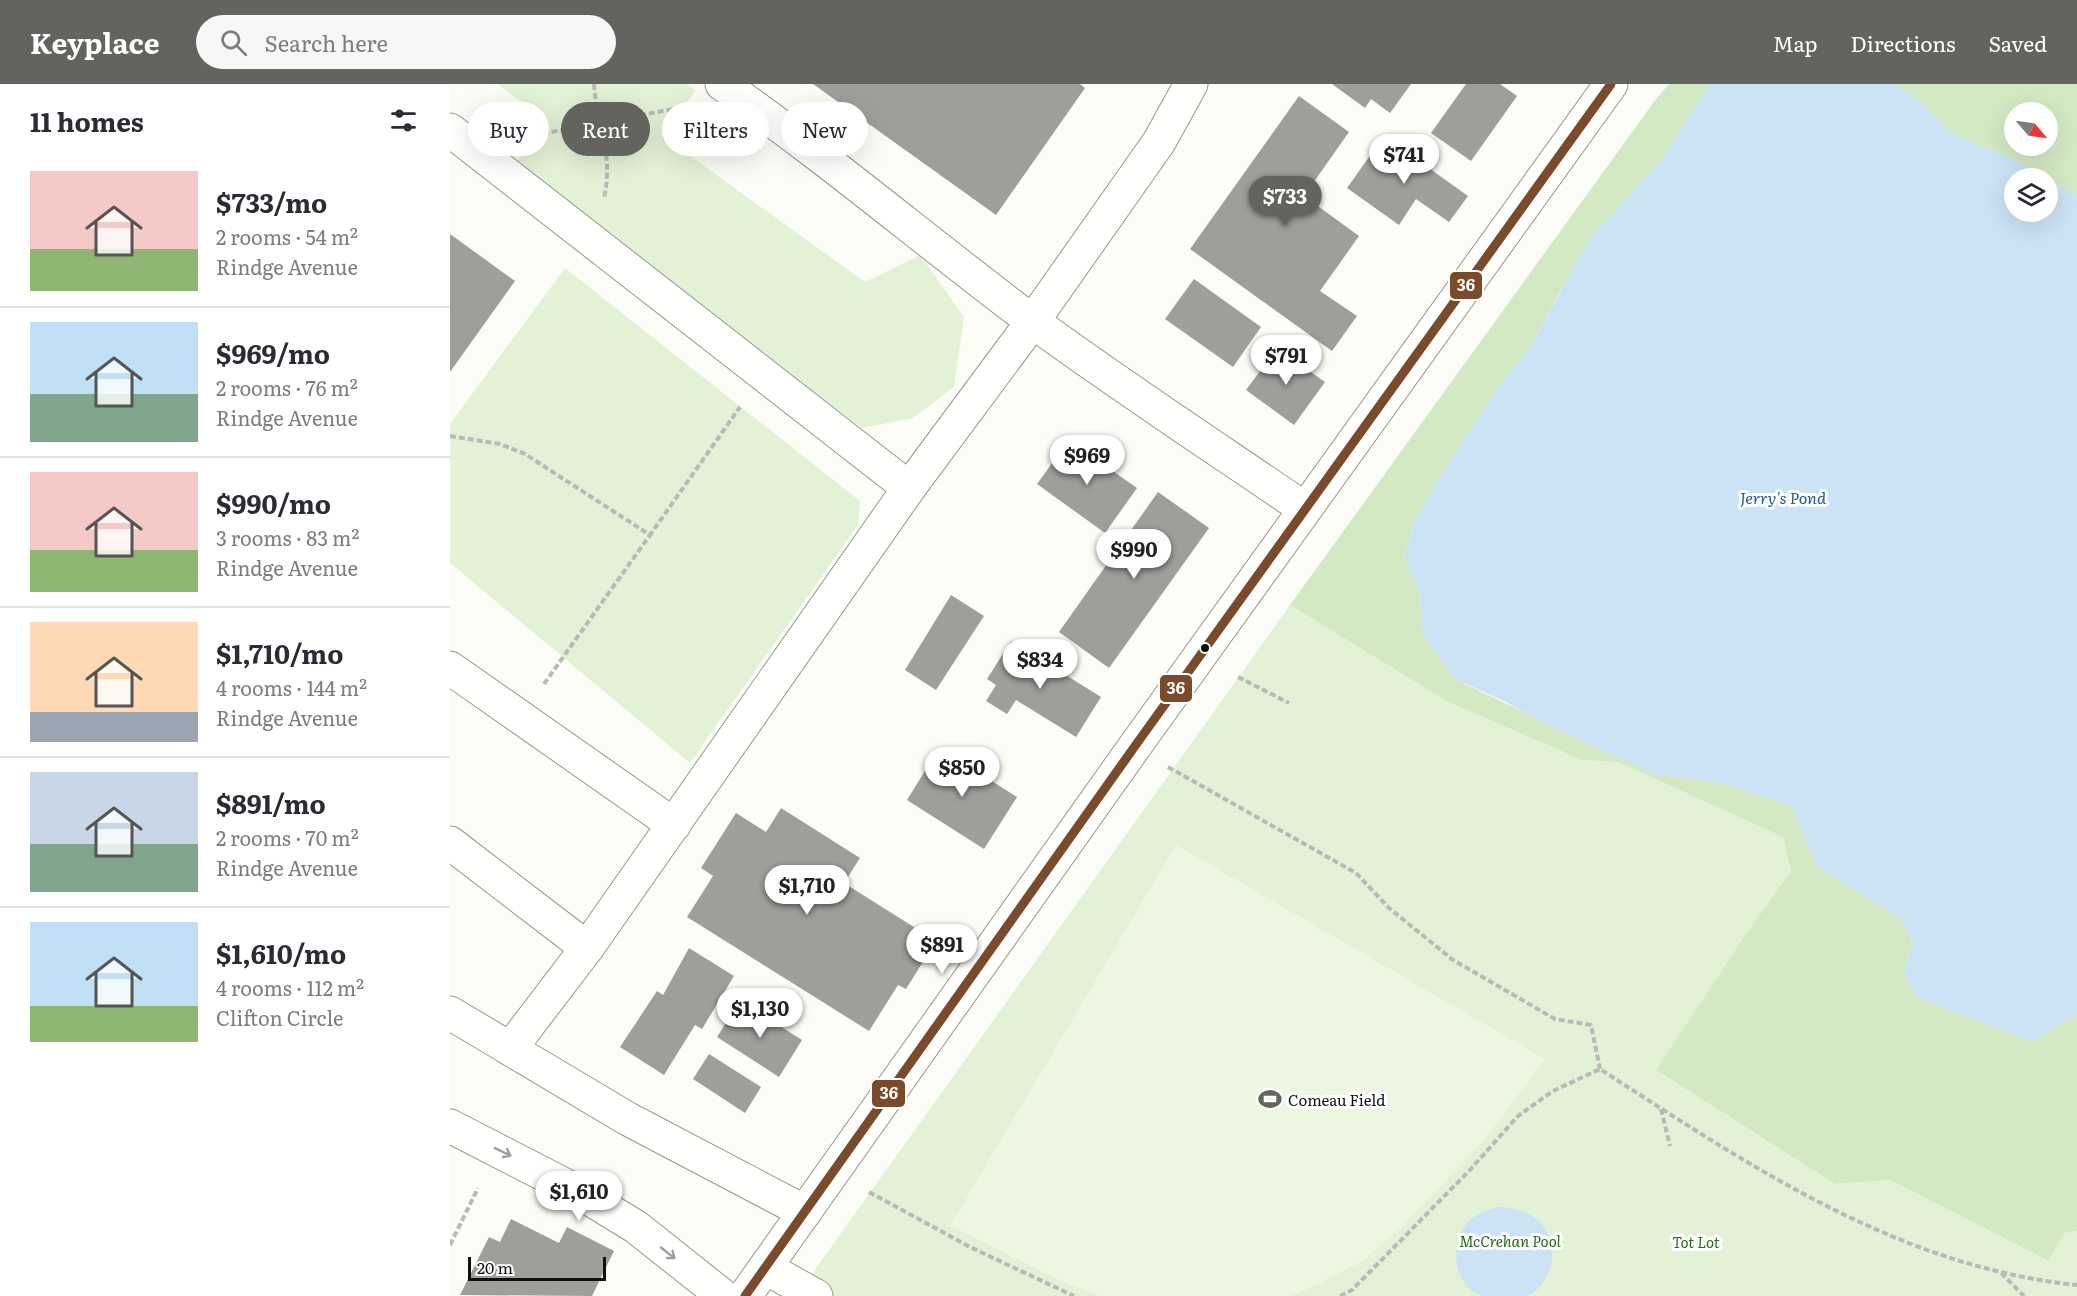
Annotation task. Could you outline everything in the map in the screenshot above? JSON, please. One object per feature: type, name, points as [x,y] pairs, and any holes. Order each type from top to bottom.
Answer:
[{"type":"street","points":[[722,84],[841,172],[1032,321],[1305,509]]},
{"type":"street","points":[[746,1296],[1135,746],[1611,84]]},
{"type":"street","points":[[510,1049],[587,948],[909,488],[1032,321],[1159,142],[1182,87]]},
{"type":"street","points":[[450,130],[909,488]]},
{"type":"street","points":[[450,668],[674,825]]},
{"type":"street","points":[[450,843],[587,948]]},
{"type":"street","points":[[450,1013],[628,1119],[805,1212]]},
{"type":"street","points":[[450,1126],[524,1162],[636,1227],[723,1296]]},
{"type":"street","points":[[766,1268],[816,1296]]},
{"type":"path","points":[[594,84],[597,102]]},
{"type":"path","points":[[603,200],[608,181],[608,156]]},
{"type":"path","points":[[520,718],[745,399]]},
{"type":"path","points":[[450,436],[500,444],[525,454],[650,535]]},
{"type":"path","points":[[1238,676],[1289,703]]},
{"type":"path","points":[[1135,746],[1356,873],[1389,908],[1453,960],[1555,1018],[1591,1025],[1600,1069],[1726,1151],[1847,1217],[1935,1253],[2001,1273],[2077,1285]]},
{"type":"path","points":[[1340,1296],[1352,1290],[1518,1116],[1553,1091],[1600,1069]]},
{"type":"path","points":[[1661,1108],[1670,1146]]},
{"type":"path","points":[[450,1245],[478,1188]]},
{"type":"path","points":[[869,1192],[970,1247],[1074,1296]]},
{"type":"path","points":[[2001,1273],[2024,1296]]},
{"type":"green space","points":[[498,84],[686,84],[696,90],[687,102],[662,102],[662,156],[690,156],[865,282],[920,255],[964,317],[954,387],[913,418],[862,428],[513,168],[520,156],[549,156],[549,102],[521,102]]},
{"type":"green space","points":[[1669,84],[1710,84],[1665,154],[1632,193],[1561,290],[1530,347],[1502,382],[1434,486],[1414,523],[1404,557],[1419,588],[1423,634],[1455,679],[1654,774],[1721,783],[1792,806],[1817,867],[1901,919],[1912,940],[1904,975],[2032,1042],[2077,1014],[2077,1231],[2064,1233],[2048,1261],[1890,1180],[1835,1184],[1656,1070],[1743,938],[1791,871],[1783,837],[1618,762],[1582,760],[1448,702],[1290,605]]},
{"type":"green space","points":[[1894,84],[2077,84],[2077,196],[2058,185],[2058,168],[2029,168],[2006,156],[2058,156],[2058,102],[2004,102],[2004,155],[1956,136],[1918,99]]},
{"type":"green space","points":[[565,268],[860,501],[858,525],[690,763],[450,563],[450,424]]},
{"type":"green space","points":[[1290,605],[1448,702],[1582,760],[1618,762],[1783,837],[1791,871],[1743,938],[1656,1070],[1835,1184],[1890,1180],[2047,1261],[2064,1232],[2077,1231],[2077,1296],[796,1296]]},
{"type":"green space","name":"Comeau Field","points":[[1176,845],[1545,1059],[1485,1139],[1406,1222],[1364,1260],[1291,1296],[1099,1296],[1062,1281],[950,1226]]},
{"type":"water","name":"Jerry's Pond","points":[[1710,84],[1894,84],[1918,99],[1956,136],[2013,159],[2029,168],[2004,168],[2004,222],[2058,222],[2058,185],[2077,196],[2077,1014],[2032,1042],[1918,998],[1904,975],[1912,940],[1901,919],[1817,867],[1792,806],[1721,783],[1654,774],[1552,727],[1504,701],[1455,679],[1423,634],[1419,588],[1404,557],[1414,523],[1434,486],[1502,382],[1530,347],[1593,233],[1632,193],[1665,154]]},
{"type":"water","points":[[1498,1207],[1520,1210],[1530,1215],[1538,1220],[1549,1237],[1552,1248],[1550,1270],[1540,1286],[1527,1296],[1481,1296],[1471,1290],[1459,1273],[1456,1251],[1463,1230],[1475,1216]]},
{"type":"building","points":[[813,84],[1080,84],[1085,88],[996,215],[868,123],[868,102],[838,102]]},
{"type":"building","points":[[1332,84],[1411,84],[1390,113],[1371,99],[1365,108]]},
{"type":"building","points":[[1466,84],[1500,84],[1517,96],[1471,161],[1431,133]]},
{"type":"building","points":[[1299,96],[1349,132],[1304,196],[1359,236],[1320,291],[1357,316],[1332,351],[1190,249]]},
{"type":"building","points":[[1384,136],[1468,196],[1449,222],[1416,199],[1399,225],[1347,188]]},
{"type":"building","points":[[450,234],[515,281],[450,372]]},
{"type":"building","points":[[1194,279],[1261,327],[1233,367],[1165,319]]},
{"type":"building","points":[[1277,348],[1325,382],[1294,425],[1246,390]]},
{"type":"building","points":[[1069,440],[1137,488],[1105,533],[1037,484]]},
{"type":"building","points":[[1158,492],[1209,528],[1109,668],[1059,632]]},
{"type":"building","points":[[951,595],[984,616],[936,690],[905,670]]},
{"type":"building","points":[[1011,641],[1101,697],[1076,737],[1016,700],[1007,714],[986,701],[996,685],[987,679]]},
{"type":"building","points":[[939,748],[1017,797],[984,849],[907,800]]},
{"type":"building","points":[[781,808],[860,858],[844,883],[936,941],[906,989],[898,985],[869,1031],[687,917],[713,876],[701,868],[736,813],[766,832]]},
{"type":"building","points":[[689,948],[734,976],[702,1029],[695,1025],[664,1075],[620,1047],[657,991],[663,995]]},
{"type":"building","points":[[740,1001],[802,1040],[779,1077],[717,1037]]},
{"type":"building","points":[[709,1054],[761,1087],[745,1113],[693,1079]]},
{"type":"building","points":[[511,1219],[559,1243],[567,1227],[614,1251],[592,1296],[460,1295],[489,1237],[500,1242]]},
{"type":"transit line","name":"36","points":[[745,1296],[1135,746],[1611,84]]},
{"type":"place","name":"Comeau Field","points":[[1270,1099]]},
{"type":"park label","name":"McCrehan Pool","points":[[1510,1240]]},
{"type":"park label","name":"Tot Lot","points":[[1696,1241]]}]
